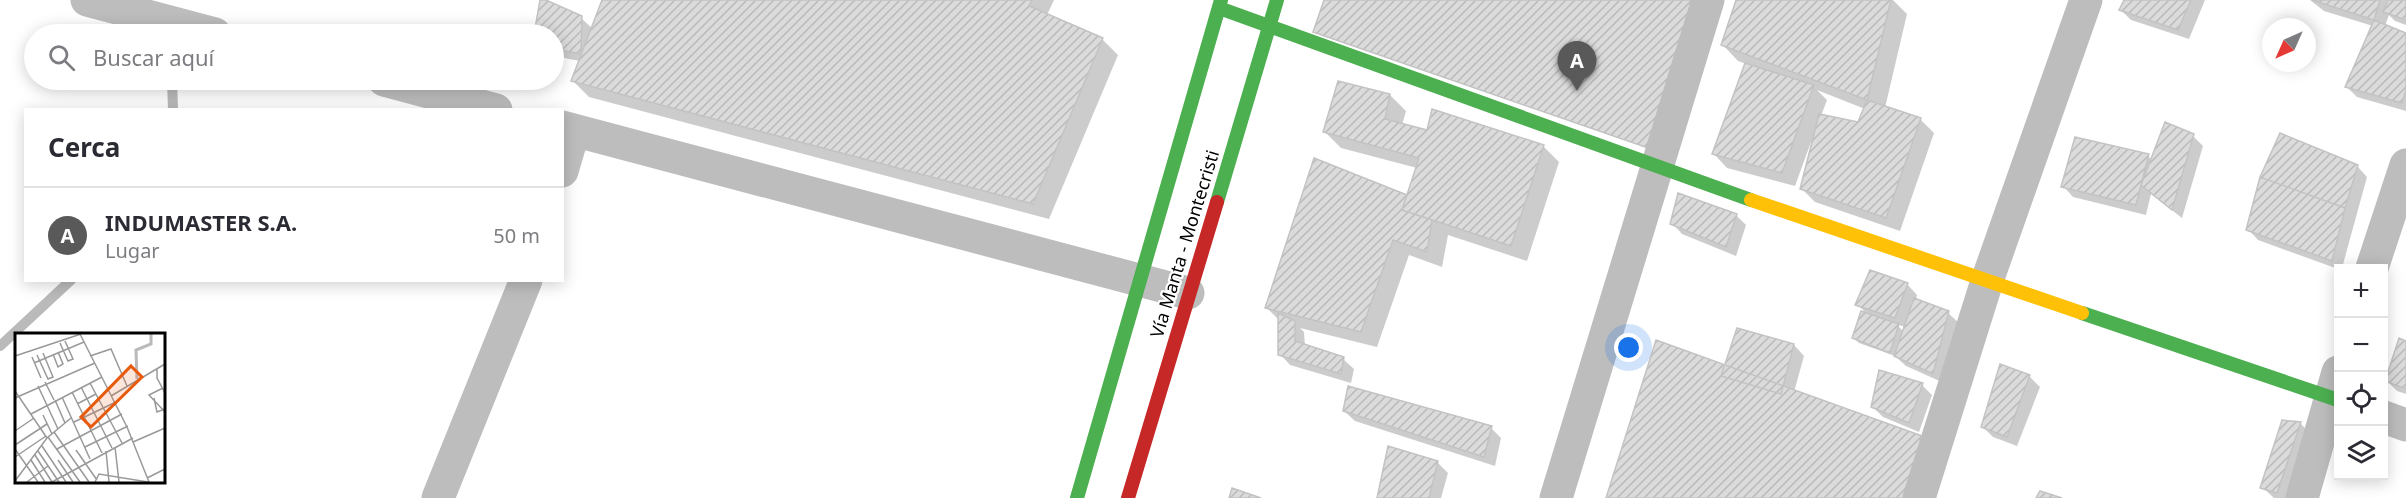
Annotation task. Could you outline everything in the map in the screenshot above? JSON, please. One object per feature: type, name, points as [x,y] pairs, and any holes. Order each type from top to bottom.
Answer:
[{"type":"street","points":[[87,0],[177,24]]},
{"type":"street","name":"Vía Manta - Montecristi","points":[[1128,498],[1277,0]]},
{"type":"street","points":[[1556,498],[1659,168],[1708,0]]},
{"type":"street","points":[[1919,498],[1987,281],[2086,0]]},
{"type":"street","points":[[1220,4],[1269,25],[1659,168],[1987,281],[2334,389]]},
{"type":"street","name":"Vía Manta - Montecristi","points":[[1077,498],[1220,4]]},
{"type":"street","points":[[421,90],[489,108]]},
{"type":"street","points":[[564,157],[568,129],[1188,293]]},
{"type":"street","points":[[2373,264],[2406,165]]},
{"type":"street","points":[[438,498],[525,282]]},
{"type":"street","points":[[2301,498],[2334,396]]},
{"type":"street","points":[[2388,418],[2406,425]]},
{"type":"building","points":[[540,0],[546,0],[582,16],[581,54],[564,51],[564,24],[536,24]]},
{"type":"building","points":[[602,0],[1032,0],[1029,6],[1103,38],[1033,204],[571,81]]},
{"type":"building","points":[[1324,0],[1698,0],[1654,150],[1313,32]]},
{"type":"building","points":[[1736,0],[1891,0],[1867,100],[1721,45]]},
{"type":"building","points":[[2124,0],[2191,0],[2178,30],[2119,10]]},
{"type":"building","points":[[2312,0],[2380,0],[2374,20]]},
{"type":"building","points":[[2388,0],[2406,0],[2406,20],[2383,12]]},
{"type":"building","points":[[2374,20],[2406,33],[2406,90],[2402,103],[2345,87]]},
{"type":"building","points":[[1745,63],[1814,85],[1782,173],[1712,154]]},
{"type":"building","points":[[1338,81],[1390,94],[1385,119],[1427,130],[1432,109],[1544,145],[1511,246],[1402,210],[1419,158],[1323,132]]},
{"type":"building","points":[[1867,100],[1921,118],[1886,218],[1800,189],[1819,114],[1858,122]]},
{"type":"building","points":[[2165,122],[2194,134],[2172,210],[2141,185]]},
{"type":"building","points":[[2280,133],[2358,165],[2345,208],[2260,177]]},
{"type":"building","points":[[2075,137],[2149,154],[2136,205],[2061,187]]},
{"type":"building","points":[[1314,158],[1407,195],[1402,210],[1432,220],[1427,252],[1393,240],[1361,332],[1265,308]]},
{"type":"building","points":[[2260,177],[2345,208],[2332,261],[2246,230]]},
{"type":"building","points":[[1678,193],[1737,214],[1726,247],[1670,224]]},
{"type":"building","points":[[1870,270],[1908,283],[1895,318],[1855,305]]},
{"type":"building","points":[[1914,298],[1949,311],[1933,374],[1894,356]]},
{"type":"building","points":[[1861,311],[1899,324],[1890,353],[1852,338]]},
{"type":"building","points":[[1278,313],[1295,321],[1295,341],[1344,357],[1341,374],[1278,355]]},
{"type":"building","points":[[1737,328],[1794,344],[1781,394],[1721,376]]},
{"type":"building","points":[[2399,338],[2406,341],[2406,389],[2388,382],[2388,372]]},
{"type":"building","points":[[1656,340],[1925,437],[1904,498],[1606,498]]},
{"type":"building","points":[[2000,364],[2030,375],[2007,437],[1981,427]]},
{"type":"building","points":[[1879,370],[1923,383],[1909,423],[1871,407]]},
{"type":"building","points":[[1348,386],[1492,426],[1484,457],[1343,411]]},
{"type":"building","points":[[2282,420],[2301,422],[2277,493],[2260,488]]},
{"type":"building","points":[[1388,446],[1438,461],[1429,498],[1377,498]]},
{"type":"building","points":[[1232,488],[1261,498],[1229,498]]},
{"type":"building","points":[[2040,491],[2062,498],[2036,498]]},
{"type":"waterway","points":[[172,90],[173,108]]},
{"type":"waterway","points":[[0,346],[69,282]]},
{"type":"traffic: fast","points":[[1077,498],[1221,0]]},
{"type":"traffic: fast","points":[[1217,202],[1277,0]]},
{"type":"traffic: fast","points":[[1219,8],[1751,200]]},
{"type":"traffic: fast","points":[[2082,313],[2334,399]]},
{"type":"traffic: slow","points":[[1751,200],[2082,313]]},
{"type":"traffic: jam","points":[[1128,498],[1217,202]]},
{"type":"place","name":"INDUMASTER S.A.","points":[[1577,91]]}]
